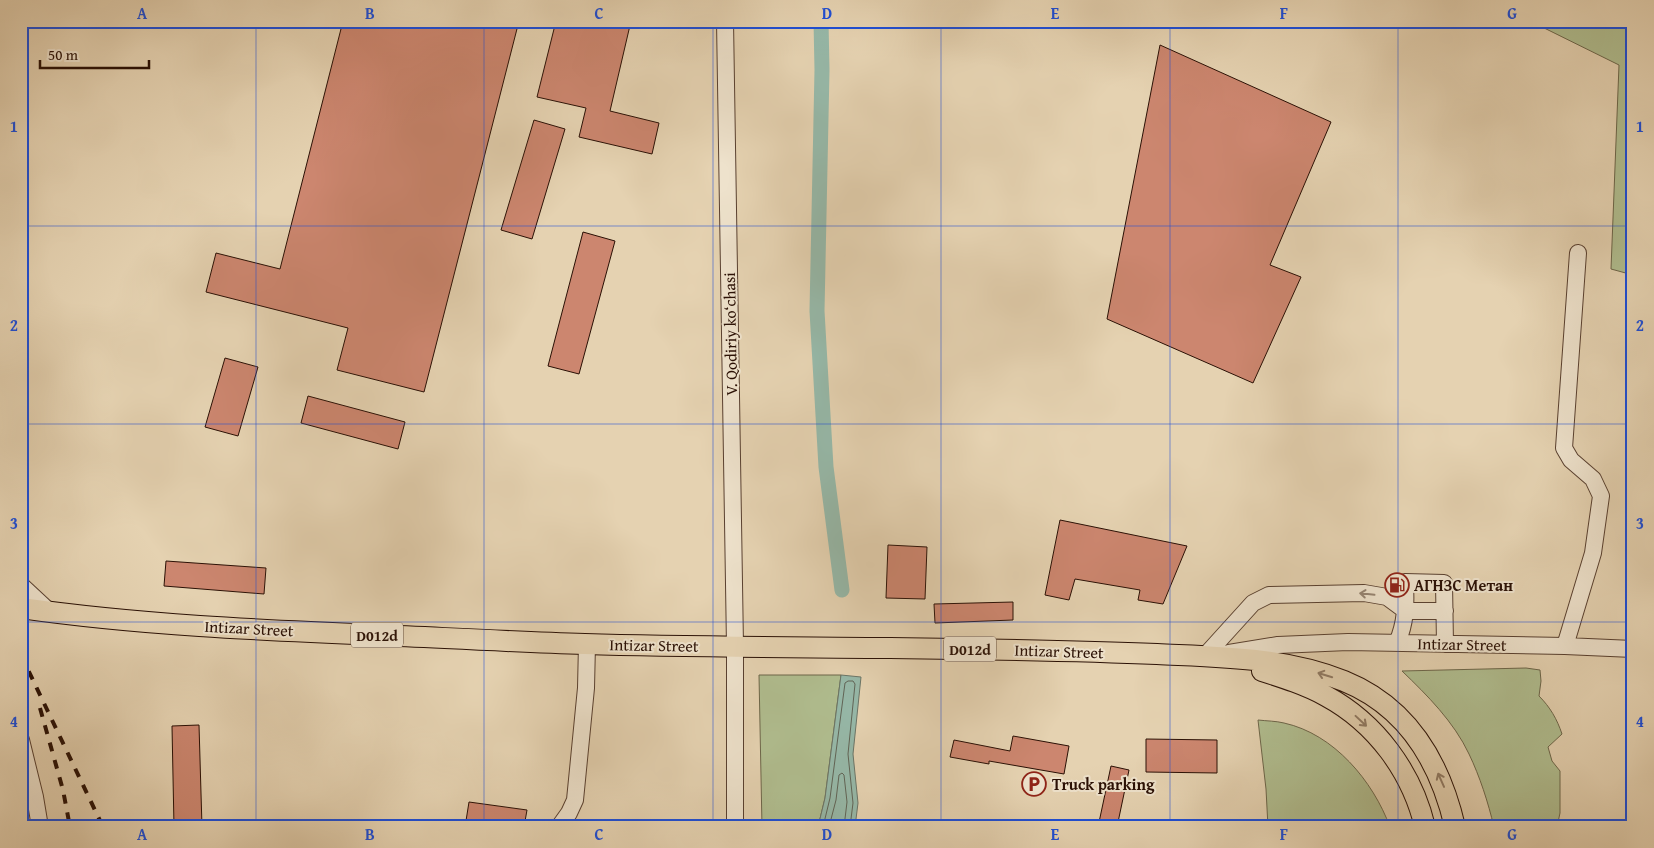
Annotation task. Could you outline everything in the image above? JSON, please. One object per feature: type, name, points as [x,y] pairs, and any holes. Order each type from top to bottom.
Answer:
[{"type":"main road","name":"Intizar Street","points":[[21,608],[188,625],[587,644],[1059,650],[1204,657]]},
{"type":"main road","name":"D012d","points":[[1204,657],[1260,670],[1294,682],[1327,696],[1356,716],[1378,737],[1406,774],[1419,802],[1425,827]]},
{"type":"main road","name":"D012d","points":[[1204,657],[1295,666],[1330,676],[1378,698],[1400,718],[1427,754],[1442,782],[1455,827]]},
{"type":"street","name":"V. Qodiriy ko‘chasi","points":[[725,21],[735,646],[735,827]]},
{"type":"street","points":[[1564,646],[1594,553],[1601,496],[1592,479],[1571,460],[1564,448],[1578,253]]},
{"type":"street","points":[[1397,643],[1406,611],[1405,582],[1444,583],[1445,644]]},
{"type":"street","points":[[21,585],[50,612]]},
{"type":"street","points":[[1204,657],[1253,603],[1269,594],[1364,593],[1388,597],[1406,611],[1445,611]]},
{"type":"street","name":"Intizar Street","points":[[1204,657],[1278,645],[1348,642],[1633,649]]},
{"type":"street","points":[[559,827],[575,800],[586,688],[587,644]]},
{"type":"street","points":[[21,740],[40,827]]},
{"type":"shaded area","points":[[1530,21],[1633,21],[1633,275],[1611,269],[1619,65]]},
{"type":"shaded area","points":[[1526,668],[1540,670],[1539,696],[1547,704],[1562,734],[1548,747],[1552,761],[1560,771],[1560,813],[1557,827],[1494,827],[1480,781],[1463,742],[1439,710],[1402,671]]},
{"type":"shaded area","points":[[759,675],[841,675],[825,798],[818,827],[762,827]]},
{"type":"shaded area","points":[[1258,720],[1281,722],[1302,729],[1319,737],[1335,749],[1362,777],[1383,810],[1390,827],[1268,827],[1266,789]]},
{"type":"water","points":[[841,675],[861,677],[853,754],[858,803],[855,827],[818,827],[825,798]]},
{"type":"building","points":[[343,21],[519,21],[424,392],[337,370],[348,328],[206,292],[216,253],[280,269]]},
{"type":"building","points":[[556,21],[631,21],[610,111],[659,123],[652,154],[579,137],[586,108],[537,97]]},
{"type":"building","points":[[1160,45],[1331,122],[1270,265],[1301,277],[1253,383],[1107,319]]},
{"type":"building","points":[[534,120],[565,129],[532,239],[501,230]]},
{"type":"building","points":[[583,232],[615,241],[579,374],[548,366]]},
{"type":"building","points":[[225,358],[258,367],[238,436],[205,427]]},
{"type":"building","points":[[308,396],[405,422],[398,449],[301,423]]},
{"type":"building","points":[[1060,520],[1187,546],[1163,604],[1138,600],[1140,590],[1075,579],[1069,600],[1045,595]]},
{"type":"building","points":[[888,545],[927,547],[925,599],[886,598]]},
{"type":"building","points":[[166,561],[266,568],[264,594],[164,586]]},
{"type":"building","points":[[1013,602],[1013,620],[935,623],[934,604]]},
{"type":"building","points":[[199,725],[202,827],[174,827],[172,726]]},
{"type":"building","points":[[1013,736],[1069,746],[1064,774],[989,761],[989,764],[950,757],[954,740],[1010,751]]},
{"type":"building","points":[[1146,739],[1217,740],[1217,773],[1146,772]]},
{"type":"building","points":[[1111,766],[1129,770],[1117,827],[1098,827]]},
{"type":"building","points":[[469,802],[527,810],[524,827],[465,827]]},
{"type":"waterway","points":[[821,21],[822,70],[817,311],[826,467],[842,590]]},
{"type":"railway","points":[[21,655],[103,827]]},
{"type":"railway","points":[[40,708],[63,790],[70,827]]},
{"type":"place","name":"АГНЗС Метан","points":[[1397,585]]},
{"type":"place","name":"Truck parking","points":[[1034,784]]}]
